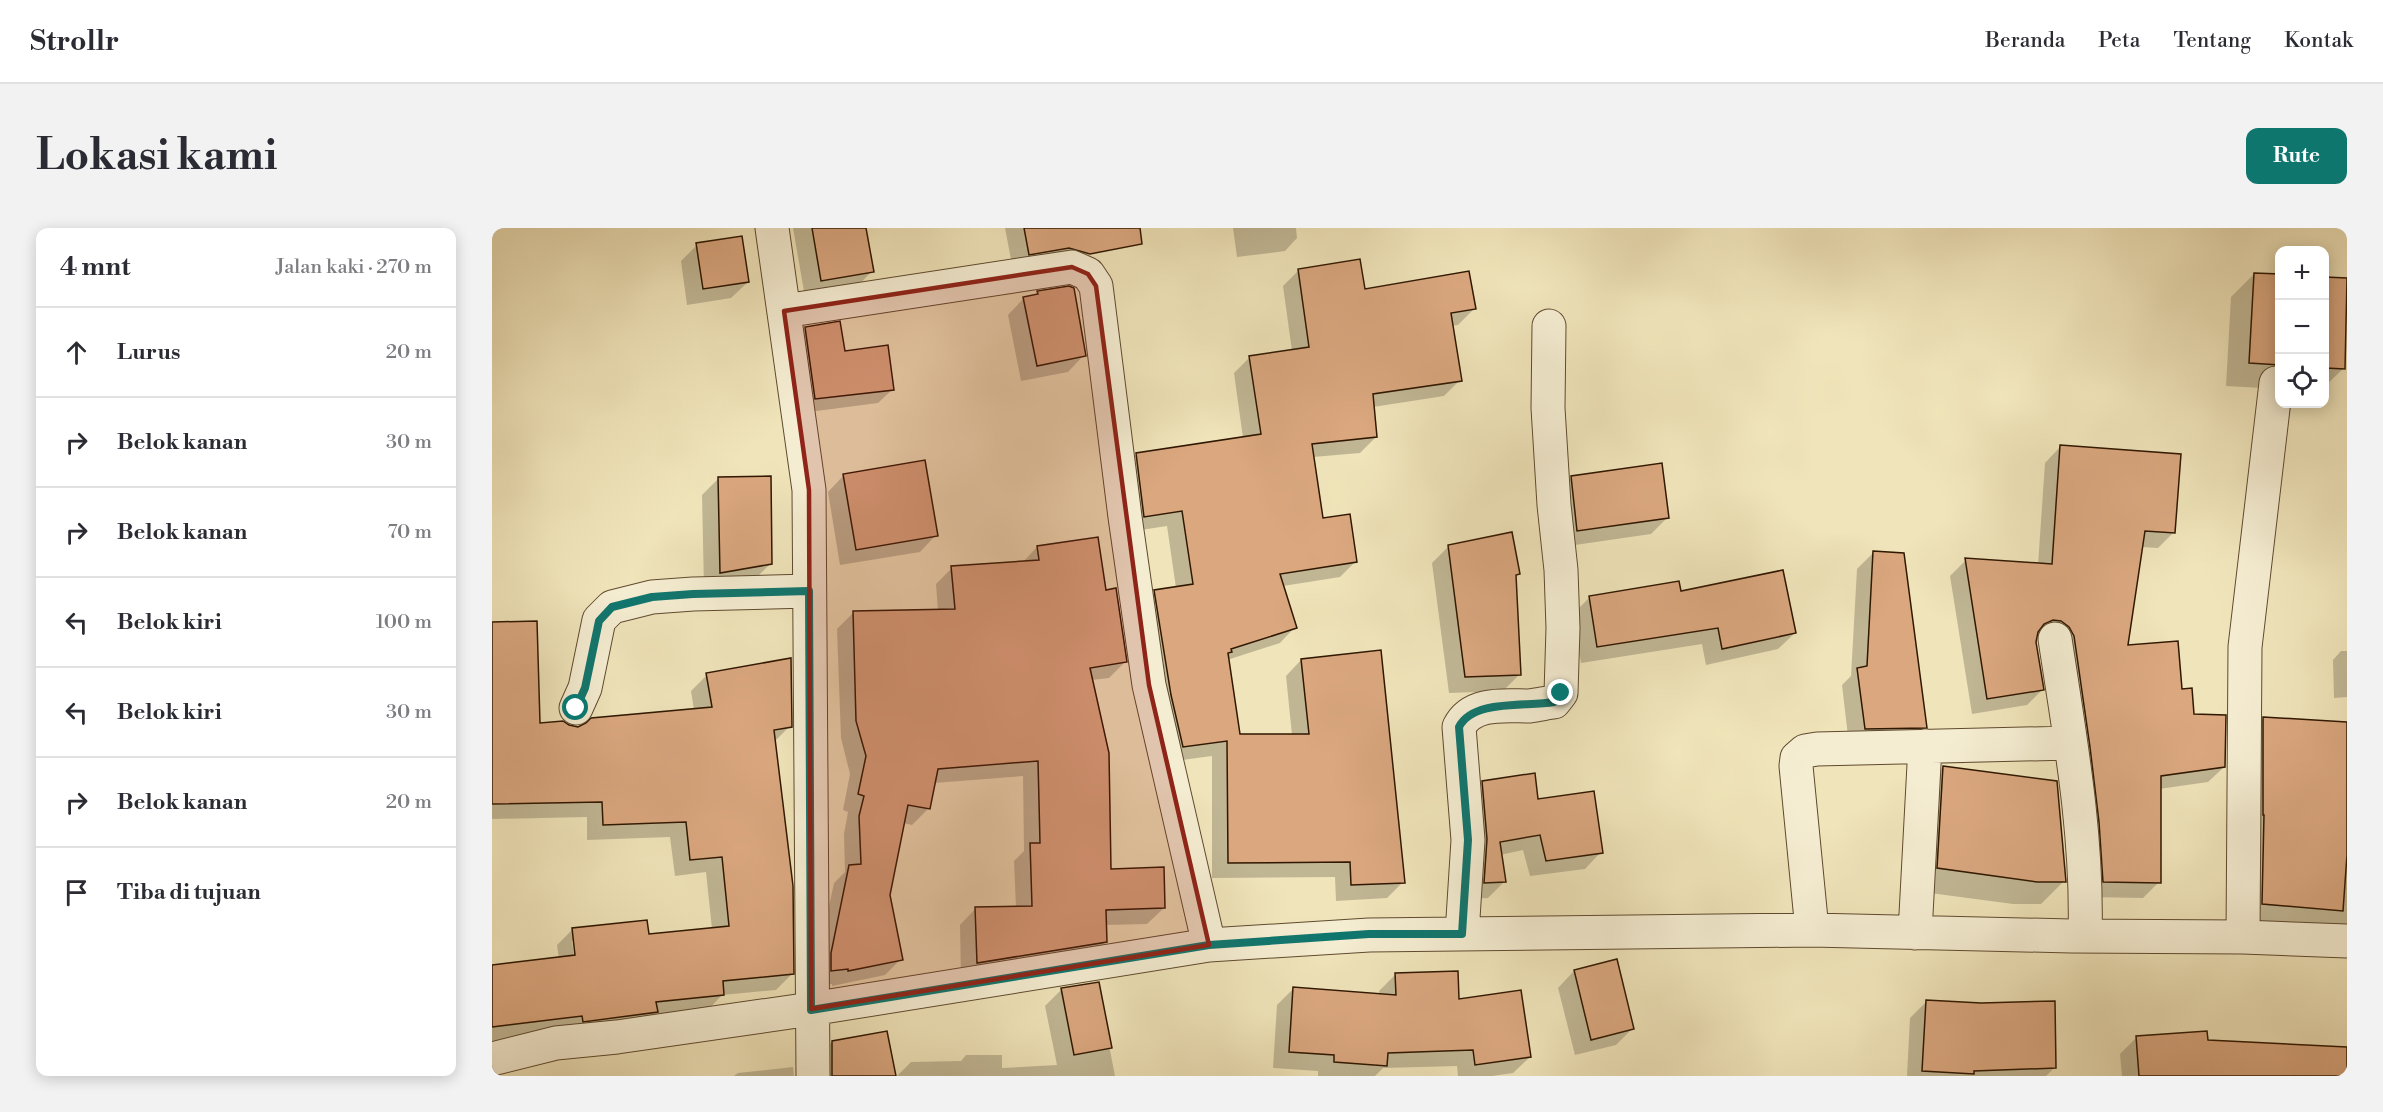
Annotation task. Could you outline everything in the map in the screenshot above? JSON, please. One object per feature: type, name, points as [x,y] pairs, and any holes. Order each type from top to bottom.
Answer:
[{"type":"street","points":[[771,228],[808,490],[813,1076]]},
{"type":"street","points":[[784,310],[1072,267],[1088,274],[1096,286],[1149,685],[1209,945]]},
{"type":"street","points":[[1462,934],[1468,840],[1459,727],[1463,719],[1474,712],[1492,706],[1532,706],[1554,702],[1561,693],[1563,628],[1561,570],[1548,408],[1549,326]]},
{"type":"street","points":[[2244,937],[2246,647],[2275,392]]},
{"type":"street","points":[[576,708],[585,688],[599,621],[612,607],[652,597],[809,591]]},
{"type":"street","points":[[2055,639],[2079,790],[2086,896],[2085,936]]},
{"type":"street","points":[[1812,930],[1797,758],[1805,752],[1816,749],[2070,743]]},
{"type":"street","points":[[1915,933],[1925,746]]},
{"type":"street","points":[[492,1059],[556,1043],[617,1037],[811,1010],[1209,945],[1369,934],[1812,930],[2244,937],[2347,941]]},
{"type":"highlighted area","points":[[1072,267],[1088,274],[1096,286],[1149,685],[1209,945],[811,1009],[809,490],[784,311]]},
{"type":"building","points":[[812,228],[866,228],[874,272],[821,281]]},
{"type":"building","points":[[1024,228],[1140,228],[1142,244],[1090,254],[1069,248],[1029,255]]},
{"type":"building","points":[[742,236],[749,282],[703,289],[696,243]]},
{"type":"building","points":[[1360,259],[1365,289],[1469,271],[1476,309],[1451,313],[1462,381],[1373,394],[1377,437],[1312,444],[1323,518],[1350,514],[1357,562],[1280,574],[1297,628],[1231,649],[1232,652],[1228,653],[1240,734],[1309,734],[1301,659],[1381,650],[1405,883],[1351,885],[1350,862],[1228,863],[1227,741],[1183,747],[1171,695],[1154,590],[1193,584],[1182,511],[1144,517],[1136,453],[1261,434],[1249,356],[1309,347],[1298,269]]},
{"type":"building","points":[[2254,273],[2275,274],[2275,365],[2249,363]]},
{"type":"building","points":[[2329,277],[2347,278],[2345,369],[2329,368]]},
{"type":"building","points":[[1069,286],[1074,288],[1086,356],[1037,366],[1023,297],[1038,294],[1037,291]]},
{"type":"building","points":[[840,321],[845,351],[888,345],[894,390],[815,399],[805,327]]},
{"type":"building","points":[[2060,445],[2181,454],[2175,533],[2145,531],[2128,645],[2178,641],[2182,689],[2192,688],[2194,714],[2226,715],[2225,767],[2161,776],[2161,883],[2103,882],[2090,747],[2074,636],[2069,627],[2061,621],[2053,620],[2044,624],[2038,632],[2036,642],[2044,690],[1987,699],[1965,558],[2052,564]]},
{"type":"building","points":[[925,460],[938,536],[856,550],[843,474]]},
{"type":"building","points":[[1662,463],[1669,518],[1577,531],[1571,476]]},
{"type":"building","points":[[771,476],[772,564],[720,573],[718,477]]},
{"type":"building","points":[[1512,532],[1520,574],[1516,575],[1521,675],[1465,677],[1448,545]]},
{"type":"building","points":[[1098,537],[1106,590],[1116,588],[1127,662],[1090,668],[1109,753],[1111,869],[1164,867],[1165,908],[1106,910],[1107,942],[977,963],[975,907],[1032,906],[1030,843],[1040,843],[1038,761],[938,769],[930,809],[908,805],[890,895],[903,960],[848,971],[848,969],[831,971],[831,953],[849,865],[861,864],[859,816],[864,796],[858,794],[866,756],[856,721],[853,611],[955,609],[951,566],[1039,560],[1037,546]]},
{"type":"building","points":[[1873,551],[1904,553],[1927,728],[1865,729],[1857,668],[1867,666]]},
{"type":"building","points":[[1783,570],[1796,633],[1722,649],[1718,628],[1597,647],[1589,596],[1679,581],[1681,591]]},
{"type":"building","points":[[537,621],[540,723],[563,721],[578,727],[591,718],[712,707],[706,673],[791,658],[792,727],[774,730],[793,886],[794,974],[723,981],[724,995],[656,1002],[658,1012],[583,1022],[582,1016],[492,1027],[492,965],[575,955],[572,928],[647,920],[649,934],[729,926],[722,857],[690,860],[686,822],[603,825],[602,802],[492,804],[492,622]]},
{"type":"building","points":[[2263,717],[2347,722],[2347,855],[2343,911],[2262,904]]},
{"type":"building","points":[[1943,766],[2057,781],[2066,882],[2037,882],[1937,868]]},
{"type":"building","points":[[1535,773],[1538,799],[1594,791],[1603,853],[1546,861],[1540,835],[1500,842],[1506,882],[1484,883],[1487,839],[1482,781]]},
{"type":"building","points":[[1617,959],[1634,1029],[1591,1040],[1574,970]]},
{"type":"building","points":[[1458,971],[1459,999],[1521,990],[1531,1057],[1475,1065],[1473,1050],[1388,1053],[1387,1066],[1334,1062],[1334,1055],[1289,1052],[1293,987],[1396,995],[1395,973]]},
{"type":"building","points":[[1099,982],[1112,1048],[1074,1055],[1061,988]]},
{"type":"building","points":[[1926,1000],[1981,1003],[2055,1001],[2056,1068],[1974,1071],[1974,1074],[1922,1071]]},
{"type":"building","points":[[887,1031],[896,1076],[832,1076],[832,1041]]},
{"type":"building","points":[[2207,1031],[2208,1040],[2347,1047],[2347,1076],[2139,1076],[2136,1036]]},
{"type":"route","points":[[576,708],[585,688],[599,621],[612,607],[652,597],[809,591],[811,1010],[1209,945],[1369,934],[1462,934],[1468,840],[1459,727],[1463,719],[1474,712],[1492,706],[1532,706],[1554,702],[1561,693]]}]
